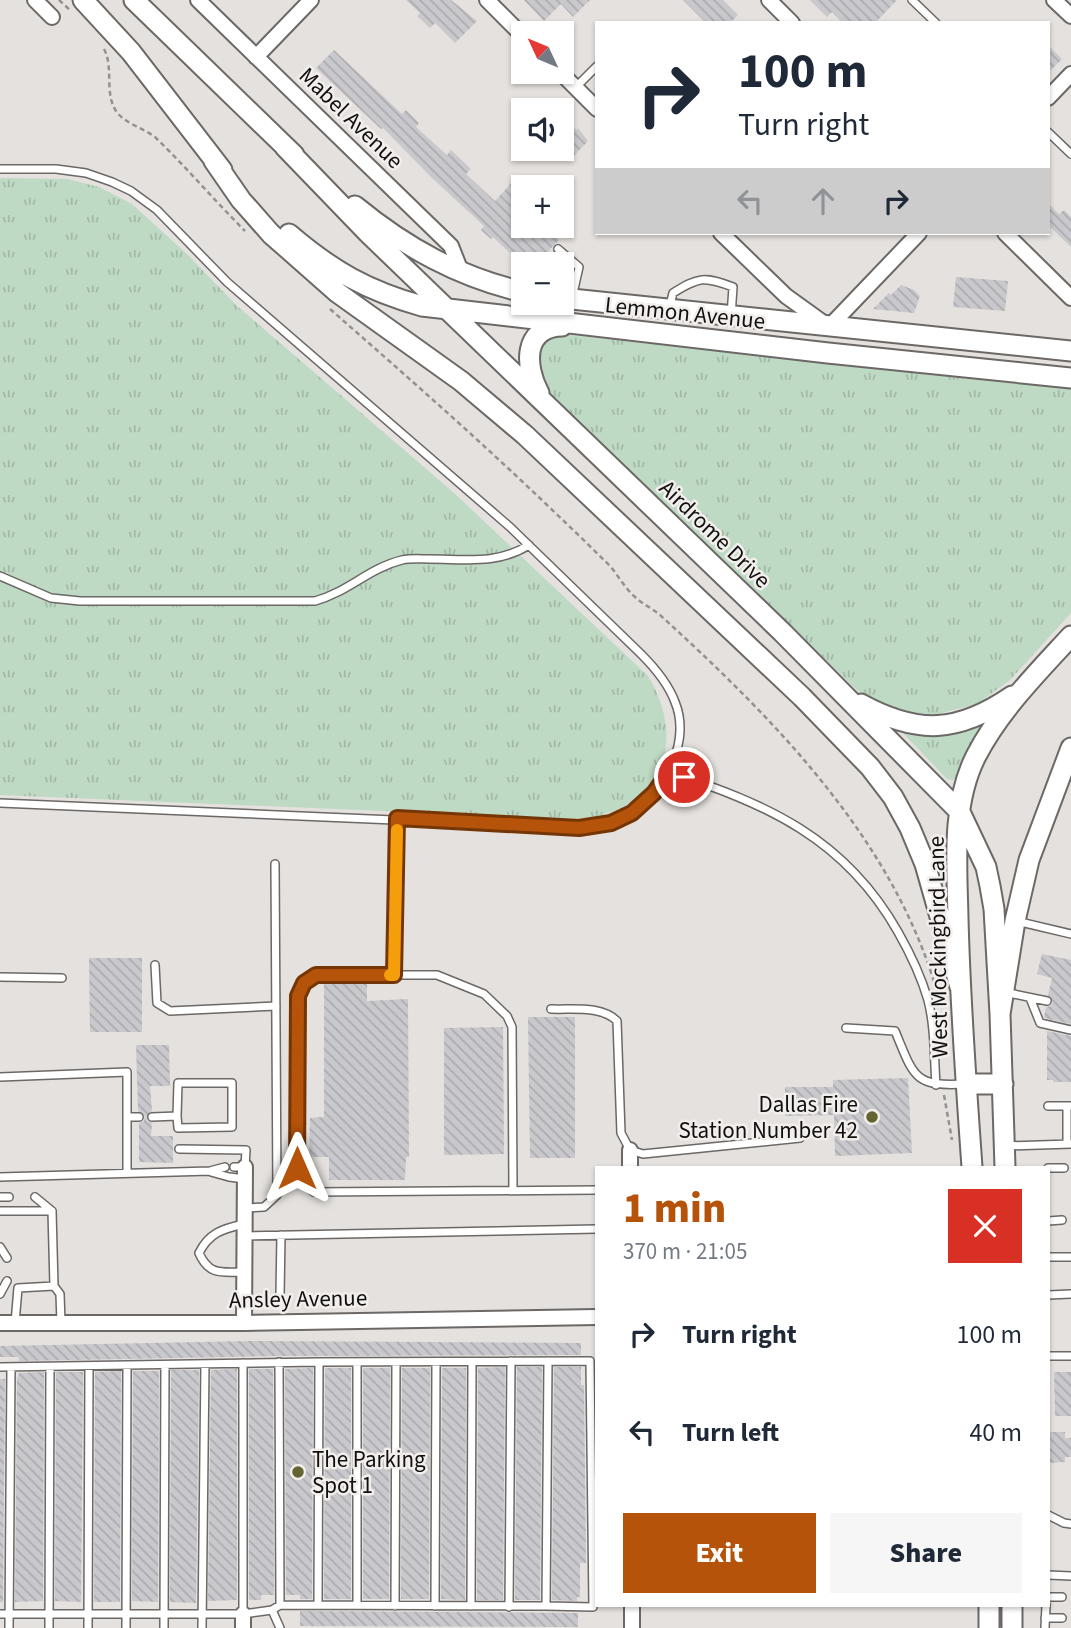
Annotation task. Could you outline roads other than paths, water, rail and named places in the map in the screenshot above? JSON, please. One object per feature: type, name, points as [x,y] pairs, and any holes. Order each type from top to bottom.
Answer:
[{"type":"main road","points":[[134,0],[285,147],[362,212],[423,255],[463,274],[511,288]]},
{"type":"main road","name":"Lemmon Avenue","points":[[79,8],[131,52],[214,162],[305,248],[355,282],[387,296],[422,306],[580,326],[1071,378]]},
{"type":"main road","name":"Airdrome Drive","points":[[285,147],[368,233],[846,696],[960,812],[986,867],[995,909],[1000,1014]]},
{"type":"main road","points":[[214,162],[242,200],[289,251],[338,293],[461,381],[517,428],[792,688],[870,767],[893,797],[920,852],[960,987]]},
{"type":"main road","name":"Lemmon Avenue","points":[[574,299],[1071,351]]},
{"type":"main road","points":[[547,406],[531,378],[530,350],[536,339],[546,330],[556,326],[580,326]]},
{"type":"main road","points":[[828,354],[830,327]]},
{"type":"main road","name":"West Mockingbird Lane","points":[[972,1166],[960,987],[956,864],[960,812],[975,758],[991,731],[1025,687],[1071,636]]},
{"type":"main road","points":[[846,696],[886,717],[930,727],[969,719],[1000,704],[1025,687]]},
{"type":"main road","points":[[1004,1166],[1000,1014],[1015,921],[1029,860],[1071,748]]},
{"type":"main road","points":[[966,1084],[1003,1084]]},
{"type":"main road","points":[[989,1607],[989,1628]]},
{"type":"main road","points":[[1012,1607],[1012,1628]]},
{"type":"street","points":[[35,0],[52,17]]},
{"type":"street","name":"Mabel Avenue","points":[[198,0],[450,246],[463,274]]},
{"type":"street","points":[[256,57],[311,0]]},
{"type":"street","points":[[769,0],[790,21]]},
{"type":"street","points":[[1054,0],[1071,16]]},
{"type":"street","points":[[491,1],[511,23]]},
{"type":"street","points":[[1050,96],[1071,74]]},
{"type":"street","points":[[573,84],[595,107]]},
{"type":"street","points":[[723,235],[786,296],[830,327],[917,235]]},
{"type":"street","points":[[1007,235],[1071,298]]},
{"type":"street","points":[[630,1150],[630,1166]]},
{"type":"street","points":[[242,1171],[244,1323]]},
{"type":"street","name":"Ansley Avenue","points":[[8,1323],[244,1323],[595,1317]]},
{"type":"street","points":[[632,1607],[632,1628]]},
{"type":"lane","points":[[912,0],[934,21]]},
{"type":"lane","points":[[576,87],[595,67]]},
{"type":"lane","points":[[1050,134],[1071,154]]},
{"type":"lane","points":[[0,169],[56,169],[86,173],[131,191],[157,210],[228,282],[529,545],[641,654],[669,688],[677,704],[680,725],[677,751],[669,772],[654,793],[632,813],[611,823],[579,828],[397,818],[0,803]]},
{"type":"lane","points":[[558,249],[562,252]]},
{"type":"lane","points":[[574,263],[579,267],[574,280]]},
{"type":"lane","points":[[669,309],[673,293],[694,280],[708,278],[733,286],[731,316]]},
{"type":"lane","points":[[0,576],[51,598],[80,601],[315,601],[334,596],[366,575],[406,559],[494,559],[512,556],[529,545]]},
{"type":"lane","points":[[669,772],[743,799],[813,835],[864,882],[887,913],[920,978],[932,1023],[939,1085]]},
{"type":"lane","points":[[394,975],[397,818]]},
{"type":"lane","points":[[244,1208],[264,1207],[277,1195],[275,864]]},
{"type":"lane","points":[[1015,921],[1071,934]]},
{"type":"lane","points":[[155,965],[157,1003],[163,1009],[170,1011],[276,1006]]},
{"type":"lane","points":[[513,1190],[512,1027],[507,1016],[484,994],[437,975],[316,975],[304,983],[298,996],[297,1168],[304,1184],[314,1192],[595,1190]]},
{"type":"lane","points":[[0,977],[62,978]]},
{"type":"lane","points":[[1004,992],[1047,1001]]},
{"type":"lane","points":[[1030,998],[1040,1023],[1071,1030]]},
{"type":"lane","points":[[551,1009],[597,1010],[611,1014],[617,1021],[621,1133],[630,1150],[643,1154],[800,1138]]},
{"type":"lane","points":[[846,1028],[895,1031],[910,1067],[923,1081],[939,1085],[966,1084]]},
{"type":"lane","points":[[0,1077],[127,1072],[127,1173]]},
{"type":"lane","points":[[178,1083],[232,1083],[232,1127],[178,1128],[177,1116],[178,1083]]},
{"type":"lane","points":[[1004,1146],[1069,1144],[1069,1106],[1048,1106]]},
{"type":"lane","points":[[152,1117],[177,1116]]},
{"type":"lane","points":[[127,1117],[139,1117]]},
{"type":"lane","points":[[179,1149],[246,1150],[242,1171],[229,1178],[210,1171]]},
{"type":"lane","points":[[0,1177],[210,1171],[225,1167]]},
{"type":"lane","points":[[1050,1168],[1064,1168]]},
{"type":"lane","points":[[0,1197],[9,1197]]},
{"type":"lane","points":[[35,1197],[52,1211],[54,1286],[60,1294],[61,1323]]},
{"type":"lane","points":[[0,1211],[52,1211]]},
{"type":"lane","points":[[1050,1221],[1062,1220]]},
{"type":"lane","points":[[244,1272],[216,1272],[204,1265],[199,1253],[206,1239],[220,1229],[281,1236],[595,1229]]},
{"type":"lane","points":[[280,1295],[281,1236]]},
{"type":"lane","points":[[0,1247],[7,1258]]},
{"type":"lane","points":[[1050,1257],[1071,1257]]},
{"type":"lane","points":[[0,1294],[7,1281]]},
{"type":"lane","points":[[8,1323],[18,1288],[54,1286]]},
{"type":"lane","points":[[1050,1295],[1071,1294]]},
{"type":"lane","points":[[1050,1356],[1071,1356]]},
{"type":"lane","points":[[509,1607],[512,1361]]},
{"type":"lane","points":[[546,1606],[548,1361]]},
{"type":"lane","points":[[0,1367],[590,1361],[593,1607],[281,1605],[243,1621],[202,1614],[0,1614]]},
{"type":"lane","points":[[318,1605],[319,1362]]},
{"type":"lane","points":[[356,1605],[357,1362]]},
{"type":"lane","points":[[395,1606],[396,1362]]},
{"type":"lane","points":[[435,1606],[436,1362]]},
{"type":"lane","points":[[471,1606],[472,1362]]},
{"type":"lane","points":[[243,1363],[243,1621]]},
{"type":"lane","points":[[279,1363],[281,1605]]},
{"type":"lane","points":[[202,1628],[205,1364]]},
{"type":"lane","points":[[164,1628],[165,1365]]},
{"type":"lane","points":[[88,1628],[89,1366]]},
{"type":"lane","points":[[126,1628],[127,1366]]},
{"type":"lane","points":[[9,1628],[11,1367]]},
{"type":"lane","points":[[48,1628],[50,1367]]},
{"type":"lane","points":[[1050,1517],[1071,1524]]},
{"type":"lane","points":[[1050,1575],[1071,1576]]},
{"type":"lane","points":[[1050,1597],[1062,1597]]},
{"type":"lane","points":[[1045,1628],[1046,1607]]},
{"type":"lane","points":[[272,1610],[280,1628]]},
{"type":"lane","points":[[1045,1618],[1062,1618]]},
{"type":"place","name":"Dallas Fire Station Number 42","points":[[872,1117]]},
{"type":"place","name":"The Parking Spot 1","points":[[298,1472]]}]
